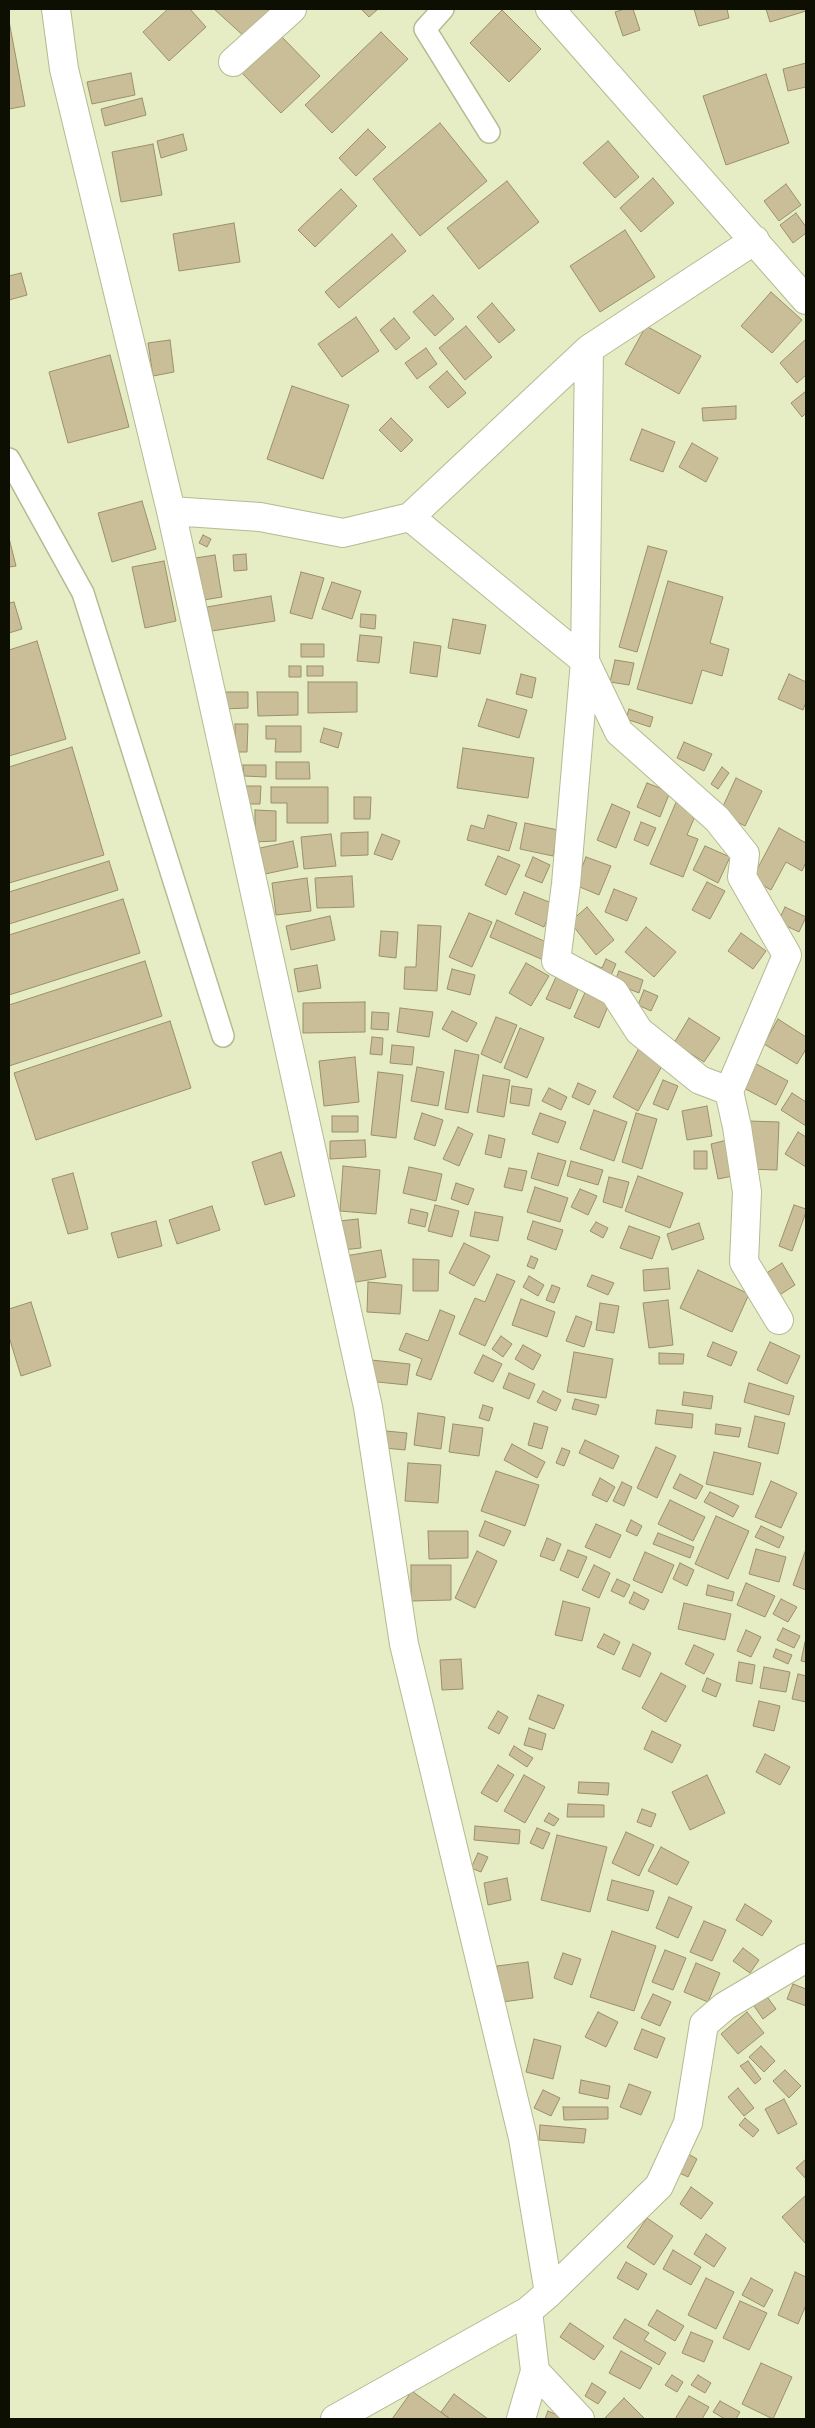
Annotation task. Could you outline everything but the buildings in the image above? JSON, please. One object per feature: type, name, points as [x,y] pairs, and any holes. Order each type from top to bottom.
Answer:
[{"type":"street","points":[[56,9],[64,69],[171,511],[368,1406],[404,1644],[523,2138],[549,2293]]},
{"type":"street","points":[[233,62],[292,9]]},
{"type":"street","points":[[550,9],[806,300]]},
{"type":"street","points":[[171,511],[260,517],[343,533],[410,517],[589,349],[755,240]]},
{"type":"street","points":[[589,349],[585,661],[566,884],[556,962],[614,992],[639,1031],[700,1080],[729,1091]]},
{"type":"street","points":[[410,517],[585,661],[619,732],[717,819],[745,854],[742,878],[788,955],[729,1091],[737,1127],[746,1192],[744,1262],[779,1320]]},
{"type":"street","points":[[335,2419],[528,2311],[659,2186],[688,2123],[704,2024],[725,2006],[806,1958]]},
{"type":"street","points":[[521,2419],[535,2371],[528,2311]]},
{"type":"street","points":[[535,2371],[580,2419]]},
{"type":"lane","points":[[444,9],[425,28],[489,132]]},
{"type":"lane","points":[[9,459],[83,593],[223,1036]]}]
